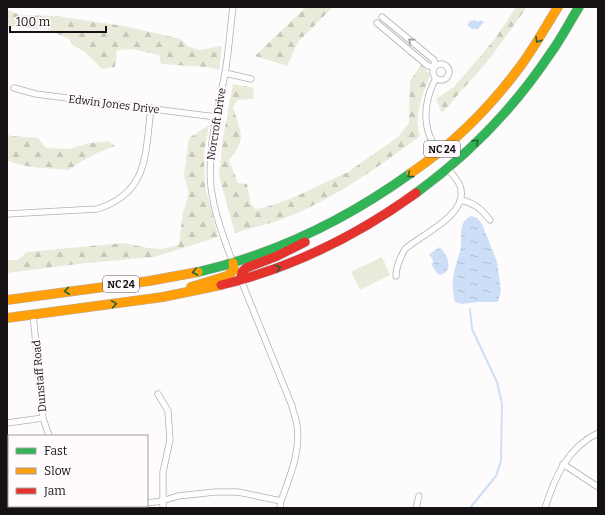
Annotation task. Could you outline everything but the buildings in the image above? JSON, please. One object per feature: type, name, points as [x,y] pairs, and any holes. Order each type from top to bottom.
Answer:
[{"type":"main road","name":"NC 24","points":[[7,300],[149,281],[204,270],[233,263],[285,245],[325,227],[362,207],[392,188],[439,152],[477,116],[504,86],[533,47],[558,7]]},
{"type":"main road","name":"NC 24","points":[[7,318],[200,290],[241,280],[283,266],[340,240],[401,205],[448,169],[489,130],[520,95],[553,50],[579,7]]},
{"type":"main road","points":[[241,280],[242,272],[246,268],[298,246],[325,227]]},
{"type":"main road","points":[[167,296],[228,276],[234,270],[233,263]]},
{"type":"street","name":"Norcroft Drive","points":[[233,7],[225,73],[210,157],[211,187],[216,213],[233,263]]},
{"type":"street","points":[[377,23],[428,66],[435,67],[439,64],[444,65],[449,71],[448,76],[444,80],[436,78],[433,72],[435,67],[434,60],[382,17]]},
{"type":"street","points":[[225,73],[251,79]]},
{"type":"street","points":[[436,78],[428,96],[426,117],[430,138],[439,152]]},
{"type":"street","name":"Edwin Jones Drive","points":[[14,88],[36,94],[216,117]]},
{"type":"street","points":[[7,214],[97,209],[116,201],[129,191],[135,184],[142,171],[151,108]]},
{"type":"street","points":[[398,276],[401,255],[405,249],[452,215],[458,207],[462,196],[460,184],[448,169]]},
{"type":"street","points":[[461,200],[473,203],[489,218]]},
{"type":"street","points":[[241,280],[289,399],[297,425],[298,440],[296,460],[281,501],[280,508]]},
{"type":"street","name":"Dunstaff Road","points":[[33,314],[43,418],[49,435]]},
{"type":"street","points":[[158,394],[168,410],[170,440],[163,472],[163,508]]},
{"type":"street","points":[[7,422],[43,418]]},
{"type":"street","points":[[544,508],[563,464],[577,447],[598,433]]},
{"type":"street","points":[[563,464],[598,487]]},
{"type":"street","points":[[148,503],[162,501],[178,496],[214,492],[238,492],[281,501]]},
{"type":"street","points":[[416,508],[419,496]]},
{"type":"green space","points":[[306,7],[333,7],[298,42],[287,66],[255,56]]},
{"type":"green space","points":[[516,7],[527,7],[491,57],[442,113],[436,99],[454,87],[494,40]]},
{"type":"green space","points":[[7,9],[19,15],[55,16],[124,26],[181,39],[187,46],[199,50],[222,46],[219,70],[207,67],[161,64],[159,55],[132,49],[117,50],[115,67],[102,69],[84,51],[74,46],[68,38],[48,30],[7,26]]},
{"type":"green space","points":[[421,65],[430,74],[418,113],[418,128],[420,136],[374,169],[343,189],[310,207],[272,223],[235,233],[219,176],[223,138],[233,84],[254,88],[253,99],[237,100],[233,107],[241,135],[239,146],[229,160],[238,183],[247,184],[251,204],[256,209],[290,199],[348,172],[398,137],[409,123],[410,81]]},
{"type":"green space","points":[[209,125],[204,153],[205,186],[218,237],[154,257],[86,263],[7,273],[7,260],[18,260],[27,252],[123,243],[162,249],[179,245],[183,212],[189,194],[184,175],[189,138]]},
{"type":"green space","points":[[7,134],[11,136],[38,138],[46,148],[69,149],[90,143],[108,141],[115,146],[91,156],[69,170],[37,168],[21,165],[7,160]]},
{"type":"green space","points":[[382,257],[390,275],[360,290],[351,272]]},
{"type":"water","points":[[475,20],[478,22],[480,20],[484,22],[477,30],[475,28],[473,30],[467,25],[470,21]]},
{"type":"water","points":[[471,216],[477,218],[482,224],[497,262],[501,291],[498,302],[462,304],[455,302],[453,280],[461,249],[462,225]]},
{"type":"water","points":[[440,247],[446,256],[448,269],[440,275],[431,264],[434,262],[429,254]]},
{"type":"waterway","points":[[470,309],[472,329],[497,382],[502,404],[501,461],[496,476],[470,508]]},
{"type":"traffic: fast","points":[[416,193],[472,147],[505,112],[536,74],[558,43],[579,7]]},
{"type":"traffic: fast","points":[[198,272],[255,255],[310,233],[362,205],[411,173]]},
{"type":"traffic: slow","points":[[411,173],[442,150],[485,109],[527,57],[558,7]]},
{"type":"traffic: slow","points":[[191,287],[227,276],[234,270],[233,263]]},
{"type":"traffic: slow","points":[[7,300],[149,281],[198,272]]},
{"type":"traffic: slow","points":[[7,318],[163,297],[221,285]]},
{"type":"traffic: jam","points":[[221,285],[273,269],[323,248],[371,223],[416,193]]},
{"type":"traffic: jam","points":[[241,280],[242,272],[246,268],[277,256],[305,242]]}]
